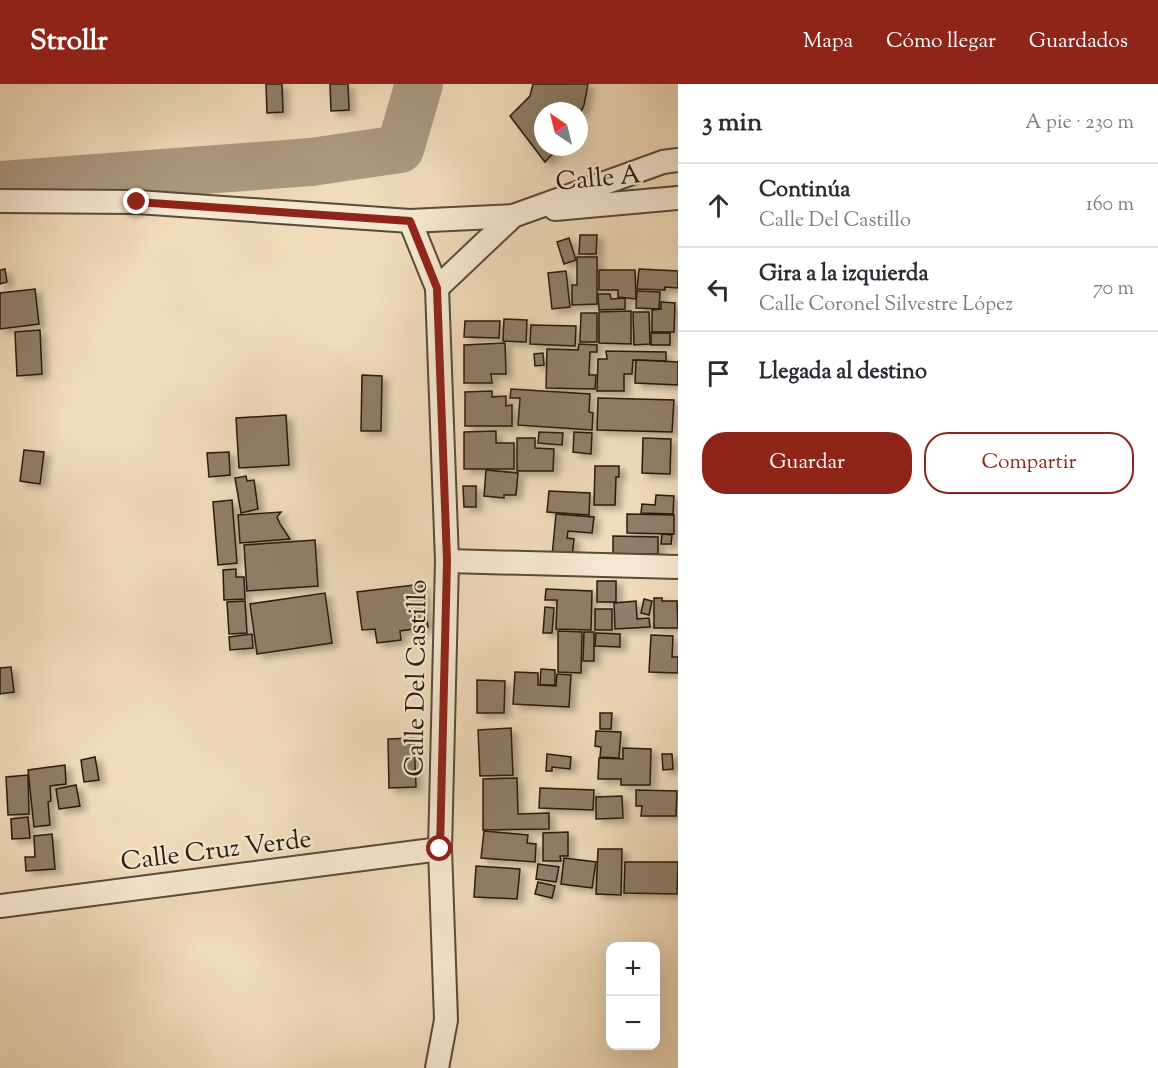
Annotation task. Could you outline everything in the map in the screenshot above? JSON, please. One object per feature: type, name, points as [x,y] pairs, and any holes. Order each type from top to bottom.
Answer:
[{"type":"street","points":[[0,201],[137,202],[410,221],[518,214],[663,162],[678,160]]},
{"type":"street","name":"Calle A","points":[[518,214],[678,198]]},
{"type":"street","points":[[437,288],[518,214]]},
{"type":"street","name":"Calle Del Castillo","points":[[410,221],[437,288],[447,561],[440,849],[446,1020],[437,1068]]},
{"type":"street","points":[[447,561],[678,567]]},
{"type":"street","name":"Calle Cruz Verde","points":[[0,906],[440,849]]},
{"type":"building","points":[[266,84],[282,84],[283,112],[267,113]]},
{"type":"building","points":[[330,84],[348,84],[349,110],[331,111]]},
{"type":"building","points":[[533,84],[588,84],[585,102],[534,102],[534,148],[510,116],[530,96]]},
{"type":"building","points":[[540,156],[551,156],[545,162]]},
{"type":"building","points":[[580,235],[597,235],[596,254],[579,254]]},
{"type":"building","points":[[569,238],[576,260],[564,264],[557,242]]},
{"type":"building","points":[[577,257],[597,257],[597,304],[572,305],[572,285],[577,285]]},
{"type":"building","points":[[5,269],[7,282],[0,284],[0,270]]},
{"type":"building","points":[[639,269],[678,271],[678,288],[637,289]]},
{"type":"building","points":[[599,270],[635,270],[636,299],[618,297],[618,290],[599,290]]},
{"type":"building","points":[[566,271],[570,307],[552,309],[548,273]]},
{"type":"building","points":[[35,289],[39,324],[0,329],[0,293]]},
{"type":"building","points":[[637,291],[660,292],[659,309],[636,308]]},
{"type":"building","points":[[598,294],[610,294],[611,299],[625,298],[625,309],[599,310]]},
{"type":"building","points":[[661,302],[675,303],[674,332],[652,332],[652,310],[661,309]]},
{"type":"building","points":[[631,311],[631,344],[599,343],[599,312]]},
{"type":"building","points":[[633,312],[649,312],[650,344],[634,345]]},
{"type":"building","points":[[581,313],[597,313],[597,342],[580,342]]},
{"type":"building","points":[[504,319],[527,320],[526,342],[503,341]]},
{"type":"building","points":[[465,321],[500,321],[499,338],[464,337]]},
{"type":"building","points":[[531,325],[576,326],[575,346],[530,344]]},
{"type":"building","points":[[40,330],[42,374],[17,376],[15,332]]},
{"type":"building","points":[[651,333],[670,333],[670,345],[651,345]]},
{"type":"building","points":[[505,343],[506,374],[491,374],[492,383],[464,383],[464,345]]},
{"type":"building","points":[[579,344],[597,345],[597,352],[590,352],[589,375],[596,375],[595,389],[546,388],[547,349],[578,350]]},
{"type":"building","points":[[606,351],[666,352],[666,361],[633,360],[632,374],[624,374],[624,391],[597,391],[598,359],[607,359]]},
{"type":"building","points":[[543,353],[544,365],[535,366],[534,354]]},
{"type":"building","points":[[636,360],[678,362],[678,385],[635,383]]},
{"type":"building","points":[[362,375],[382,376],[381,431],[361,431]]},
{"type":"building","points":[[511,389],[590,394],[589,412],[593,413],[592,430],[518,425],[520,398],[510,398]]},
{"type":"building","points":[[492,391],[492,397],[506,396],[506,406],[512,405],[512,426],[465,426],[465,392]]},
{"type":"building","points":[[598,398],[674,400],[672,432],[597,430]]},
{"type":"building","points":[[286,415],[289,465],[239,468],[236,418]]},
{"type":"building","points":[[496,431],[496,443],[514,443],[514,469],[464,469],[464,432]]},
{"type":"building","points":[[539,432],[563,433],[562,445],[538,443]]},
{"type":"building","points":[[574,432],[592,433],[591,454],[573,452]]},
{"type":"building","points":[[517,438],[535,438],[535,448],[554,449],[553,471],[517,471]]},
{"type":"building","points":[[643,438],[671,439],[670,474],[642,473]]},
{"type":"building","points":[[24,450],[44,452],[40,484],[20,481]]},
{"type":"building","points":[[229,452],[230,475],[209,477],[207,453]]},
{"type":"building","points":[[595,466],[619,466],[619,477],[616,477],[615,505],[594,505]]},
{"type":"building","points":[[486,470],[518,473],[516,495],[504,495],[504,498],[484,496]]},
{"type":"building","points":[[246,476],[247,481],[254,480],[258,509],[241,513],[235,478]]},
{"type":"building","points":[[463,486],[476,486],[476,507],[464,507]]},
{"type":"building","points":[[549,491],[590,493],[589,515],[547,512]]},
{"type":"building","points":[[656,495],[674,496],[673,514],[641,513],[642,504],[655,505]]},
{"type":"building","points":[[232,500],[237,563],[218,565],[213,502]]},
{"type":"building","points":[[281,512],[277,517],[290,539],[240,543],[238,515]]},
{"type":"building","points":[[556,514],[594,517],[592,533],[568,531],[567,538],[574,539],[572,558],[552,556]]},
{"type":"building","points":[[627,514],[674,515],[674,534],[627,533]]},
{"type":"building","points":[[662,534],[672,535],[671,544],[661,544]]},
{"type":"building","points":[[613,536],[658,537],[658,554],[613,554]]},
{"type":"building","points":[[315,540],[318,586],[247,591],[244,545]]},
{"type":"building","points":[[236,569],[236,577],[244,577],[245,599],[224,600],[223,570]]},
{"type":"building","points":[[597,581],[616,581],[616,602],[597,602]]},
{"type":"building","points":[[422,584],[428,627],[400,631],[401,640],[377,643],[375,629],[362,630],[357,592]]},
{"type":"building","points":[[546,589],[592,591],[591,630],[556,629],[557,600],[545,600]]},
{"type":"building","points":[[325,593],[332,643],[257,654],[250,604]]},
{"type":"building","points":[[654,598],[662,598],[662,601],[677,601],[678,628],[654,628]]},
{"type":"building","points":[[644,599],[652,601],[649,615],[641,613]]},
{"type":"building","points":[[245,601],[247,633],[229,634],[227,602]]},
{"type":"building","points":[[636,601],[637,619],[649,618],[650,627],[615,629],[614,603]]},
{"type":"building","points":[[545,607],[554,608],[552,633],[543,633]]},
{"type":"building","points":[[595,609],[612,609],[612,630],[595,630]]},
{"type":"building","points":[[558,631],[582,632],[581,673],[558,672]]},
{"type":"building","points":[[584,632],[594,632],[594,661],[583,661]]},
{"type":"building","points":[[596,633],[620,634],[620,647],[595,646]]},
{"type":"building","points":[[252,634],[253,648],[230,650],[229,637]]},
{"type":"building","points":[[651,635],[673,636],[672,657],[678,657],[678,673],[649,672]]},
{"type":"building","points":[[11,667],[14,692],[0,694],[0,668]]},
{"type":"building","points":[[541,669],[555,670],[555,685],[540,685]]},
{"type":"building","points":[[515,672],[538,673],[538,685],[556,686],[557,674],[571,675],[569,707],[513,704]]},
{"type":"building","points":[[477,680],[505,681],[504,713],[477,713]]},
{"type":"building","points":[[600,713],[612,713],[611,729],[600,729]]},
{"type":"building","points":[[511,728],[513,775],[480,776],[478,730]]},
{"type":"building","points":[[596,731],[621,732],[619,758],[600,757],[601,747],[595,746]]},
{"type":"building","points":[[414,738],[416,787],[389,788],[388,739]]},
{"type":"building","points":[[623,748],[651,749],[650,785],[621,785],[621,779],[598,779],[599,758],[623,759]]},
{"type":"building","points":[[547,754],[571,757],[570,769],[552,767],[552,771],[546,771]]},
{"type":"building","points":[[662,754],[672,754],[673,769],[663,770]]},
{"type":"building","points":[[95,757],[99,780],[84,782],[81,760]]},
{"type":"building","points":[[65,765],[66,784],[50,786],[51,801],[48,802],[50,825],[34,827],[28,770]]},
{"type":"building","points":[[28,775],[29,814],[8,815],[6,777]]},
{"type":"building","points":[[517,778],[518,814],[549,813],[549,829],[483,830],[483,779]]},
{"type":"building","points":[[76,785],[80,806],[59,809],[56,789]]},
{"type":"building","points":[[540,788],[594,790],[593,810],[539,808]]},
{"type":"building","points":[[636,790],[677,791],[676,816],[641,816],[642,806],[636,806]]},
{"type":"building","points":[[622,796],[623,818],[596,819],[596,797]]},
{"type":"building","points":[[28,817],[30,838],[12,839],[11,819]]},
{"type":"building","points":[[484,831],[528,835],[527,843],[536,844],[535,862],[481,858]]},
{"type":"building","points":[[568,832],[568,856],[560,856],[561,861],[543,861],[543,833]]},
{"type":"building","points":[[52,834],[55,869],[26,871],[25,857],[35,857],[34,836]]},
{"type":"building","points":[[598,849],[622,849],[621,895],[596,894]]},
{"type":"building","points":[[564,858],[596,862],[592,888],[561,884]]},
{"type":"building","points":[[625,862],[678,862],[677,894],[624,893]]},
{"type":"building","points":[[538,864],[559,867],[556,882],[536,879]]},
{"type":"building","points":[[476,866],[520,869],[517,899],[474,897]]},
{"type":"building","points":[[538,882],[555,886],[552,898],[535,894]]},
{"type":"waterway","points":[[0,185],[311,162],[400,149],[419,84]]},
{"type":"route","points":[[137,202],[410,221],[437,288],[447,561],[440,849]]}]
